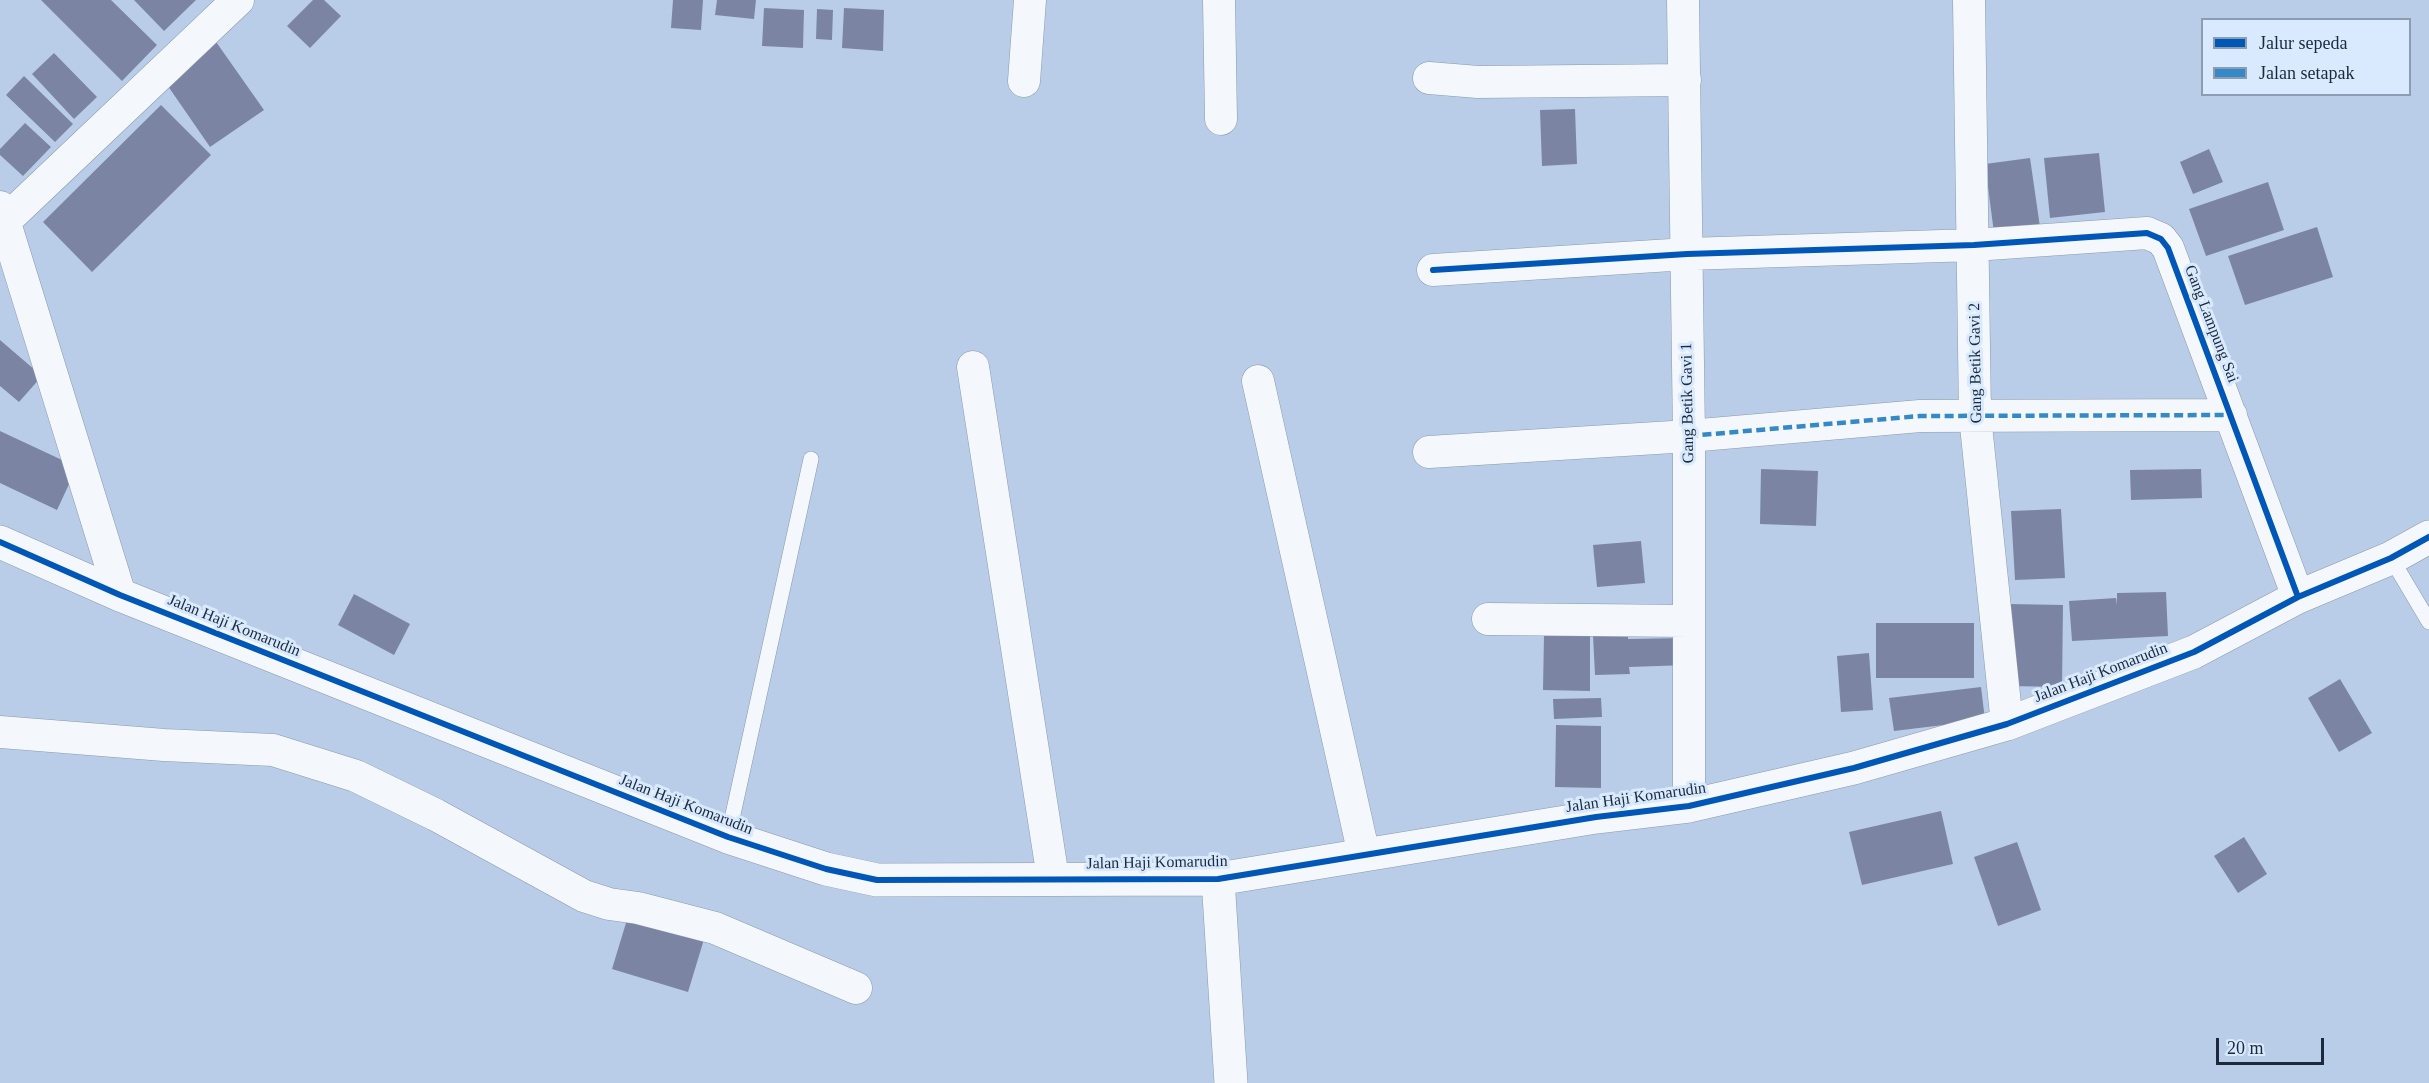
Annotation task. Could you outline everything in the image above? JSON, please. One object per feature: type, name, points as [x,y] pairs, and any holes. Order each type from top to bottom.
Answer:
[{"type":"street","points":[[120,595],[2,214],[238,0]]},
{"type":"street","points":[[1024,81],[1030,0]]},
{"type":"street","points":[[1219,0],[1221,119]]},
{"type":"street","name":"Gang Betik Gavi 1","points":[[1683,0],[1689,436],[1689,806]]},
{"type":"street","name":"Gang Betik Gavi 2","points":[[1969,0],[1975,416],[2007,724]]},
{"type":"street","points":[[1429,78],[1478,82],[1685,80]]},
{"type":"street","name":"Gang Lampung Sai","points":[[1433,270],[1687,254],[1974,245],[2147,233],[2155,235],[2168,248],[2298,597]]},
{"type":"street","points":[[974,367],[1053,878]]},
{"type":"street","points":[[1258,381],[1364,855]]},
{"type":"street","points":[[1429,452],[1689,436],[1920,416],[2231,415]]},
{"type":"street","name":"Jalan Haji Komarudin","points":[[0,542],[120,595],[728,837],[826,869],[877,880],[1218,879],[1596,817],[1689,806],[1854,768],[2007,724],[2194,652],[2298,597],[2391,558],[2429,537]]},
{"type":"street","points":[[1488,619],[1689,621]]},
{"type":"street","points":[[0,732],[164,745],[273,750],[356,776],[436,815],[584,896],[609,904],[638,908],[715,928],[856,988]]},
{"type":"street","points":[[1218,879],[1231,1083]]},
{"type":"lane","points":[[728,837],[811,459]]},
{"type":"lane","points":[[2391,558],[2429,622]]},
{"type":"building","points":[[41,0],[111,0],[157,45],[122,81]]},
{"type":"building","points":[[134,0],[196,0],[164,31]]},
{"type":"building","points":[[313,0],[324,0],[341,16],[310,48],[287,26]]},
{"type":"building","points":[[673,0],[703,0],[701,30],[671,28]]},
{"type":"building","points":[[717,0],[756,0],[754,19],[715,15]]},
{"type":"building","points":[[764,8],[804,10],[803,48],[762,46]]},
{"type":"building","points":[[844,8],[884,10],[883,51],[842,48]]},
{"type":"building","points":[[817,9],[833,10],[832,40],[816,39]]},
{"type":"building","points":[[214,39],[264,110],[210,147],[161,76]]},
{"type":"building","points":[[54,53],[97,97],[74,119],[32,74]]},
{"type":"building","points":[[24,76],[73,124],[55,142],[6,95]]},
{"type":"building","points":[[161,105],[211,155],[92,272],[43,222]]},
{"type":"building","points":[[1575,109],[1577,164],[1542,166],[1540,110]]},
{"type":"building","points":[[25,123],[51,147],[23,176],[0,155],[0,149]]},
{"type":"building","points":[[2209,149],[2223,182],[2193,194],[2180,162]]},
{"type":"building","points":[[2099,153],[2105,212],[2050,218],[2044,158]]},
{"type":"building","points":[[2030,158],[2040,227],[1994,233],[1985,164]]},
{"type":"building","points":[[2268,182],[2284,230],[2206,256],[2189,209]]},
{"type":"building","points":[[2317,227],[2333,277],[2245,305],[2228,256]]},
{"type":"building","points":[[0,340],[42,376],[19,402],[0,386]]},
{"type":"building","points":[[0,431],[77,467],[57,510],[0,483]]},
{"type":"building","points":[[1761,469],[1818,471],[1816,526],[1760,524]]},
{"type":"building","points":[[2201,469],[2202,498],[2131,500],[2130,470]]},
{"type":"building","points":[[2061,509],[2065,578],[2015,580],[2011,511]]},
{"type":"building","points":[[1641,541],[1645,583],[1597,587],[1593,545]]},
{"type":"building","points":[[2166,592],[2168,636],[2072,641],[2069,601],[2116,598],[2117,605],[2117,593]]},
{"type":"building","points":[[354,594],[410,624],[394,655],[338,625]]},
{"type":"building","points":[[2009,604],[2063,605],[2062,687],[2008,686]]},
{"type":"building","points":[[1876,623],[1974,623],[1974,678],[1876,678]]},
{"type":"building","points":[[1628,634],[1628,639],[1687,638],[1688,665],[1629,667],[1630,674],[1595,675],[1593,635]]},
{"type":"building","points":[[1544,635],[1590,636],[1590,691],[1543,690]]},
{"type":"building","points":[[1869,653],[1873,710],[1841,712],[1837,656]]},
{"type":"building","points":[[2340,679],[2372,733],[2339,752],[2308,698]]},
{"type":"building","points":[[1981,687],[1985,720],[1894,731],[1889,698]]},
{"type":"building","points":[[1601,698],[1602,717],[1554,719],[1553,699]]},
{"type":"building","points":[[1556,725],[1601,726],[1601,788],[1555,787]]},
{"type":"building","points":[[1941,811],[1953,864],[1862,885],[1849,832]]},
{"type":"building","points":[[2244,837],[2267,874],[2238,893],[2214,856]]},
{"type":"building","points":[[2017,842],[2041,910],[1998,926],[1974,857]]},
{"type":"building","points":[[629,913],[705,936],[688,992],[612,969]]},
{"type":"marked path","points":[[1689,436],[1920,416],[2231,415]]},
{"type":"cycle path","points":[[1433,270],[1687,254],[1974,245],[2147,233],[2161,239],[2168,248],[2298,597]]},
{"type":"cycle path","points":[[0,542],[120,595],[728,837],[826,869],[877,880],[1218,879],[1596,817],[1689,806],[1854,768],[2007,724],[2194,652],[2298,597],[2391,558],[2429,537]]}]
